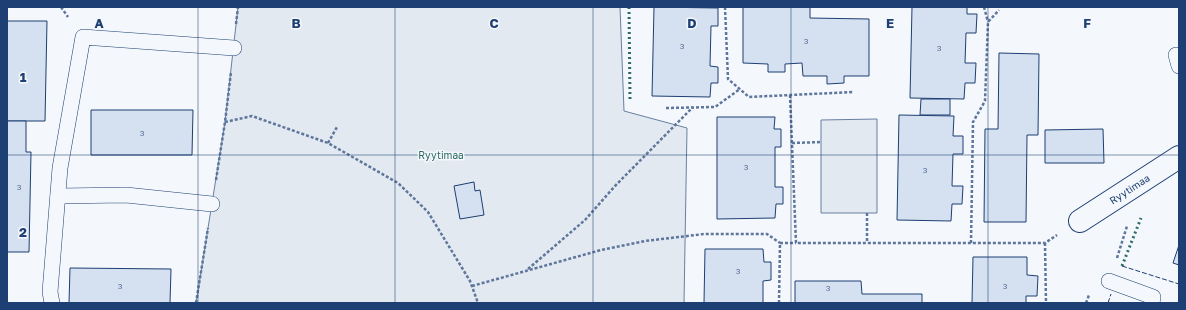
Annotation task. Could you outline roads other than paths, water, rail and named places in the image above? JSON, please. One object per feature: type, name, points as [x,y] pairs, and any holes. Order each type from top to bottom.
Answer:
[{"type":"street","name":"Ryytimaa","points":[[1080,221],[1179,157]]},
{"type":"lane","points":[[52,303],[50,292],[60,168],[83,36],[234,48]]},
{"type":"lane","points":[[58,196],[126,195],[212,204]]},
{"type":"lane","points":[[1109,281],[1154,297],[1152,303]]}]
